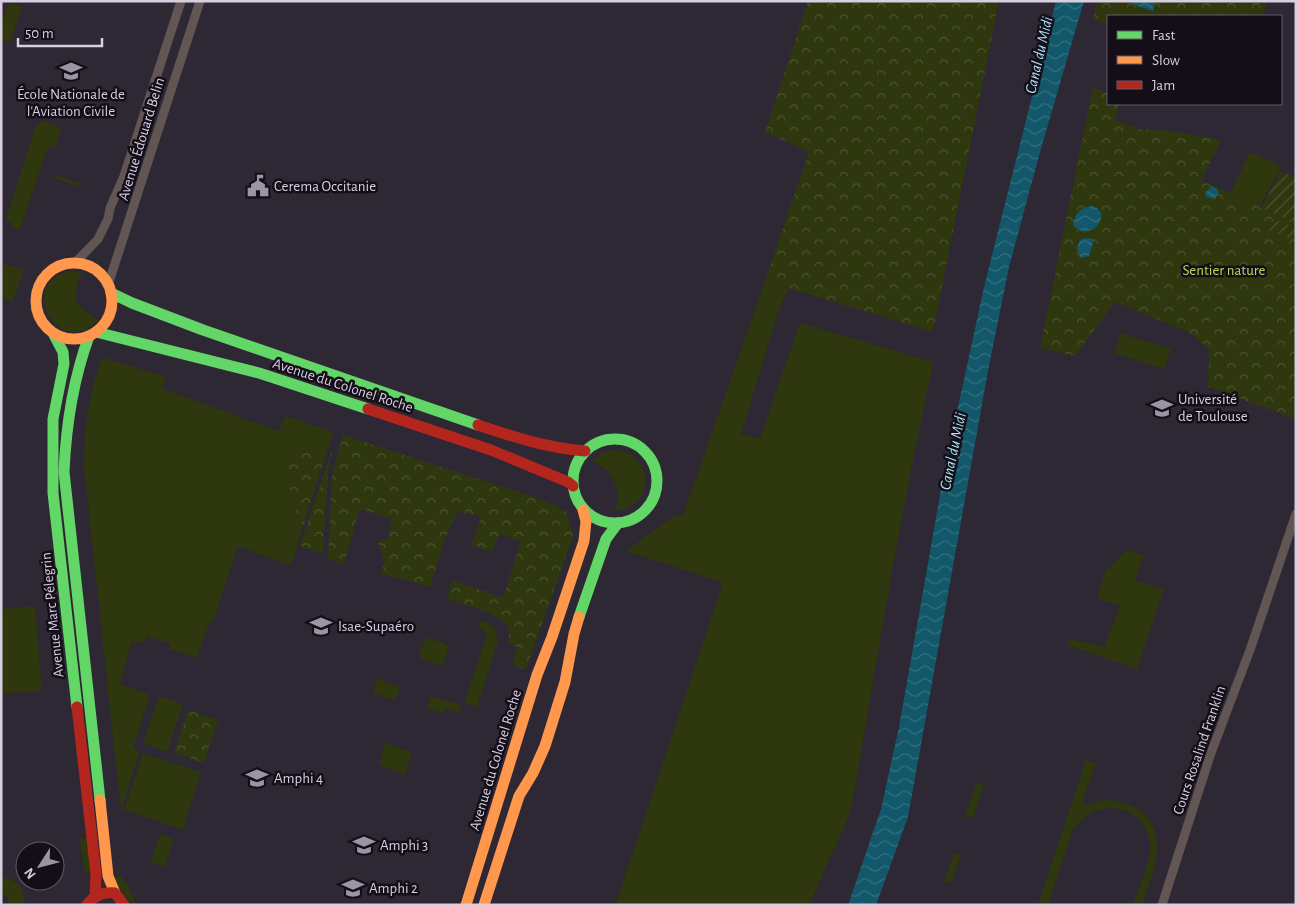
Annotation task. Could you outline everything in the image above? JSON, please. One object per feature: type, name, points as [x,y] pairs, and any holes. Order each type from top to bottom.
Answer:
[{"type":"street","name":"Avenue Édouard Belin","points":[[75,263],[98,239],[108,219],[110,208],[124,176],[181,1]]},
{"type":"street","name":"Avenue Édouard Belin","points":[[110,289],[200,1]]},
{"type":"street","points":[[75,263],[85,265],[94,269],[102,276],[110,289],[112,303],[110,314],[105,324],[93,334],[80,339],[70,339],[54,335],[43,324],[38,314],[36,293],[40,282],[56,267],[75,263]]},
{"type":"street","name":"Avenue du Colonel Roche","points":[[110,289],[132,303],[202,330],[506,435],[562,449],[585,451]]},
{"type":"street","name":"Avenue du Colonel Roche","points":[[93,334],[259,373],[492,450],[568,482],[573,486]]},
{"type":"street","name":"Avenue Marc Pélegrin","points":[[93,334],[70,398],[66,423],[64,472],[108,876],[115,893],[124,905]]},
{"type":"street","name":"Avenue Marc Pélegrin","points":[[54,335],[63,352],[64,364],[53,419],[53,493],[96,874],[95,895]]},
{"type":"street","points":[[608,439],[625,440],[641,448],[647,454],[654,464],[657,487],[651,503],[640,516],[618,523],[606,523],[583,510],[576,497],[573,486],[573,474],[575,466],[585,451],[608,439]]},
{"type":"street","name":"Avenue du Colonel Roche","points":[[466,905],[523,718],[584,541],[586,521],[583,510]]},
{"type":"street","name":"Cours Rosalind Franklin","points":[[1162,905],[1209,760],[1296,514]]},
{"type":"street","points":[[484,905],[519,796],[533,773],[545,746],[565,682],[574,634],[590,582],[606,539],[618,523]]},
{"type":"street","points":[[87,905],[95,895],[106,892],[115,893]]},
{"type":"green space","points":[[808,1],[999,1],[933,332],[765,281],[809,152],[765,132]]},
{"type":"green space","points":[[1097,1],[1267,1],[1263,15],[1107,15],[1107,24],[1093,20]]},
{"type":"green space","points":[[9,3],[22,7],[10,43],[1,40],[1,22]]},
{"type":"green space","name":"Sentier nature","points":[[1093,87],[1107,93],[1107,105],[1119,105],[1114,120],[1140,129],[1171,131],[1221,140],[1201,181],[1296,222],[1296,419],[1208,387],[1209,349],[1188,332],[1115,302],[1075,356],[1040,348]]},
{"type":"green space","points":[[43,121],[61,128],[55,148],[48,147],[20,230],[11,227],[13,223],[5,221],[35,128]]},
{"type":"green space","points":[[1250,152],[1282,166],[1260,206],[1230,194]]},
{"type":"green space","points":[[1280,172],[1296,177],[1296,222],[1276,215],[1262,207]]},
{"type":"green space","points":[[55,175],[82,184],[81,187],[53,178]]},
{"type":"green space","points":[[1276,220],[1296,228],[1296,240],[1269,231]]},
{"type":"green space","points":[[1,263],[24,270],[13,301],[1,298]]},
{"type":"green space","points":[[70,271],[83,273],[76,289],[77,301],[80,306],[98,320],[84,330],[70,332],[58,326],[49,316],[44,303],[46,290],[54,279]]},
{"type":"green space","points":[[765,281],[788,289],[778,312],[741,435],[760,438],[800,323],[933,362],[891,577],[851,811],[809,905],[615,905],[723,583],[626,551],[672,517],[683,515]]},
{"type":"green space","points":[[1120,333],[1171,349],[1164,369],[1114,353]]},
{"type":"green space","points":[[102,357],[166,377],[163,389],[279,431],[285,416],[333,432],[326,455],[291,448],[295,513],[303,526],[291,566],[238,546],[213,622],[210,621],[197,658],[169,649],[171,644],[147,636],[144,643],[132,641],[120,684],[150,695],[133,748],[140,751],[121,812],[84,466],[88,410]]},
{"type":"green space","points":[[343,435],[540,499],[566,511],[573,536],[526,670],[513,665],[517,647],[508,643],[508,629],[502,620],[478,609],[447,599],[452,580],[503,598],[521,541],[499,534],[492,552],[471,545],[481,517],[458,511],[445,539],[430,587],[380,573],[384,565],[380,545],[377,543],[382,539],[388,540],[392,519],[365,510],[359,511],[344,564],[328,559],[332,474]]},
{"type":"green space","points":[[334,443],[328,473],[323,554],[300,546]]},
{"type":"green space","points":[[290,448],[326,455],[303,526],[294,507],[290,488]]},
{"type":"green space","points":[[613,450],[627,453],[637,459],[643,468],[646,479],[645,489],[639,499],[629,507],[615,511],[617,494],[613,479],[610,474],[592,461],[601,453]]},
{"type":"green space","points":[[1127,550],[1144,555],[1135,580],[1164,589],[1137,669],[1067,645],[1070,639],[1104,647],[1120,606],[1097,598],[1106,571]]},
{"type":"green space","points":[[35,606],[42,691],[1,694],[1,609]]},
{"type":"green space","points":[[480,621],[489,624],[495,629],[498,641],[477,707],[464,703],[487,633],[478,628]]},
{"type":"green space","points":[[428,637],[449,646],[443,666],[421,659],[420,650]]},
{"type":"green space","points":[[377,678],[400,687],[395,700],[373,693]]},
{"type":"green space","points":[[159,696],[183,704],[167,752],[143,743]]},
{"type":"green space","points":[[431,696],[461,705],[460,713],[445,707],[443,714],[427,708]]},
{"type":"green space","points":[[188,710],[218,720],[204,763],[174,753]]},
{"type":"green space","points":[[385,743],[412,752],[405,775],[379,765]]},
{"type":"green space","points":[[143,753],[201,772],[183,830],[124,810]]},
{"type":"green space","points":[[1086,760],[1096,763],[1082,804],[1087,805],[1107,800],[1128,804],[1136,807],[1143,813],[1153,827],[1157,838],[1156,860],[1142,905],[1133,905],[1148,862],[1149,838],[1144,825],[1135,816],[1125,810],[1113,808],[1101,809],[1080,821],[1072,832],[1048,905],[1038,905]]},
{"type":"green space","points":[[977,782],[984,784],[973,818],[965,816]]},
{"type":"green space","points":[[160,834],[174,839],[165,867],[151,862]]},
{"type":"green space","points":[[89,837],[93,871],[84,871],[80,839]]},
{"type":"green space","points":[[954,853],[961,855],[951,884],[944,881]]},
{"type":"green space","points":[[121,876],[131,892],[136,905],[132,905],[112,878]]},
{"type":"green space","points":[[1,877],[15,882],[15,891],[22,891],[23,905],[8,905],[8,895],[1,895]]},
{"type":"water","name":"Canal du Midi","points":[[1056,1],[1084,1],[1009,267],[988,371],[908,817],[876,905],[848,905],[881,809],[899,727],[945,467],[984,287]]},
{"type":"water","points":[[1133,1],[1155,1],[1153,11],[1132,4]]},
{"type":"water","points":[[1212,186],[1219,193],[1213,199],[1205,196]]},
{"type":"water","points":[[1093,206],[1101,213],[1101,219],[1097,226],[1086,231],[1076,228],[1073,224],[1079,211]]},
{"type":"water","points":[[1085,238],[1094,239],[1089,256],[1080,258],[1077,248],[1080,240]]},
{"type":"traffic: fast","points":[[111,293],[203,330],[478,425]]},
{"type":"traffic: fast","points":[[96,332],[259,373],[368,409]]},
{"type":"traffic: fast","points":[[54,335],[63,352],[64,364],[53,419],[53,493],[77,707]]},
{"type":"traffic: fast","points":[[89,336],[71,403],[66,437],[64,472],[100,800]]},
{"type":"traffic: fast","points":[[607,439],[623,439],[639,446],[650,457],[657,473],[657,481],[654,497],[645,511],[639,516],[623,523],[607,523],[591,516],[580,505],[573,489],[573,473],[580,457],[591,446],[607,439]]},
{"type":"traffic: fast","points":[[579,617],[606,539],[618,523]]},
{"type":"traffic: slow","points":[[74,263],[89,266],[101,274],[109,286],[112,301],[109,316],[101,328],[89,336],[74,339],[59,336],[47,328],[39,316],[36,301],[39,286],[47,274],[59,266],[74,263]]},
{"type":"traffic: slow","points":[[466,905],[537,675],[552,637],[584,541],[586,521],[583,510]]},
{"type":"traffic: slow","points":[[484,905],[519,796],[533,773],[545,746],[565,682],[579,617]]},
{"type":"traffic: slow","points":[[100,800],[108,876],[115,893]]},
{"type":"traffic: jam","points":[[368,409],[491,450],[568,482],[573,486]]},
{"type":"traffic: jam","points":[[478,425],[531,441],[585,451]]},
{"type":"traffic: jam","points":[[77,707],[96,874],[95,895]]},
{"type":"traffic: jam","points":[[87,905],[96,897],[111,893],[115,893],[124,905]]},
{"type":"place","name":"École Nationale de l'Aviation Civile","points":[[71,71]]},
{"type":"place","name":"Cerema Occitanie","points":[[258,186]]},
{"type":"place","name":"Université de Toulouse","points":[[1162,408]]},
{"type":"place","name":"Isae-Supaéro","points":[[321,626]]},
{"type":"place","name":"Amphi 4","points":[[257,778]]},
{"type":"place","name":"Amphi 3","points":[[364,845]]},
{"type":"place","name":"Amphi 2","points":[[353,888]]}]
